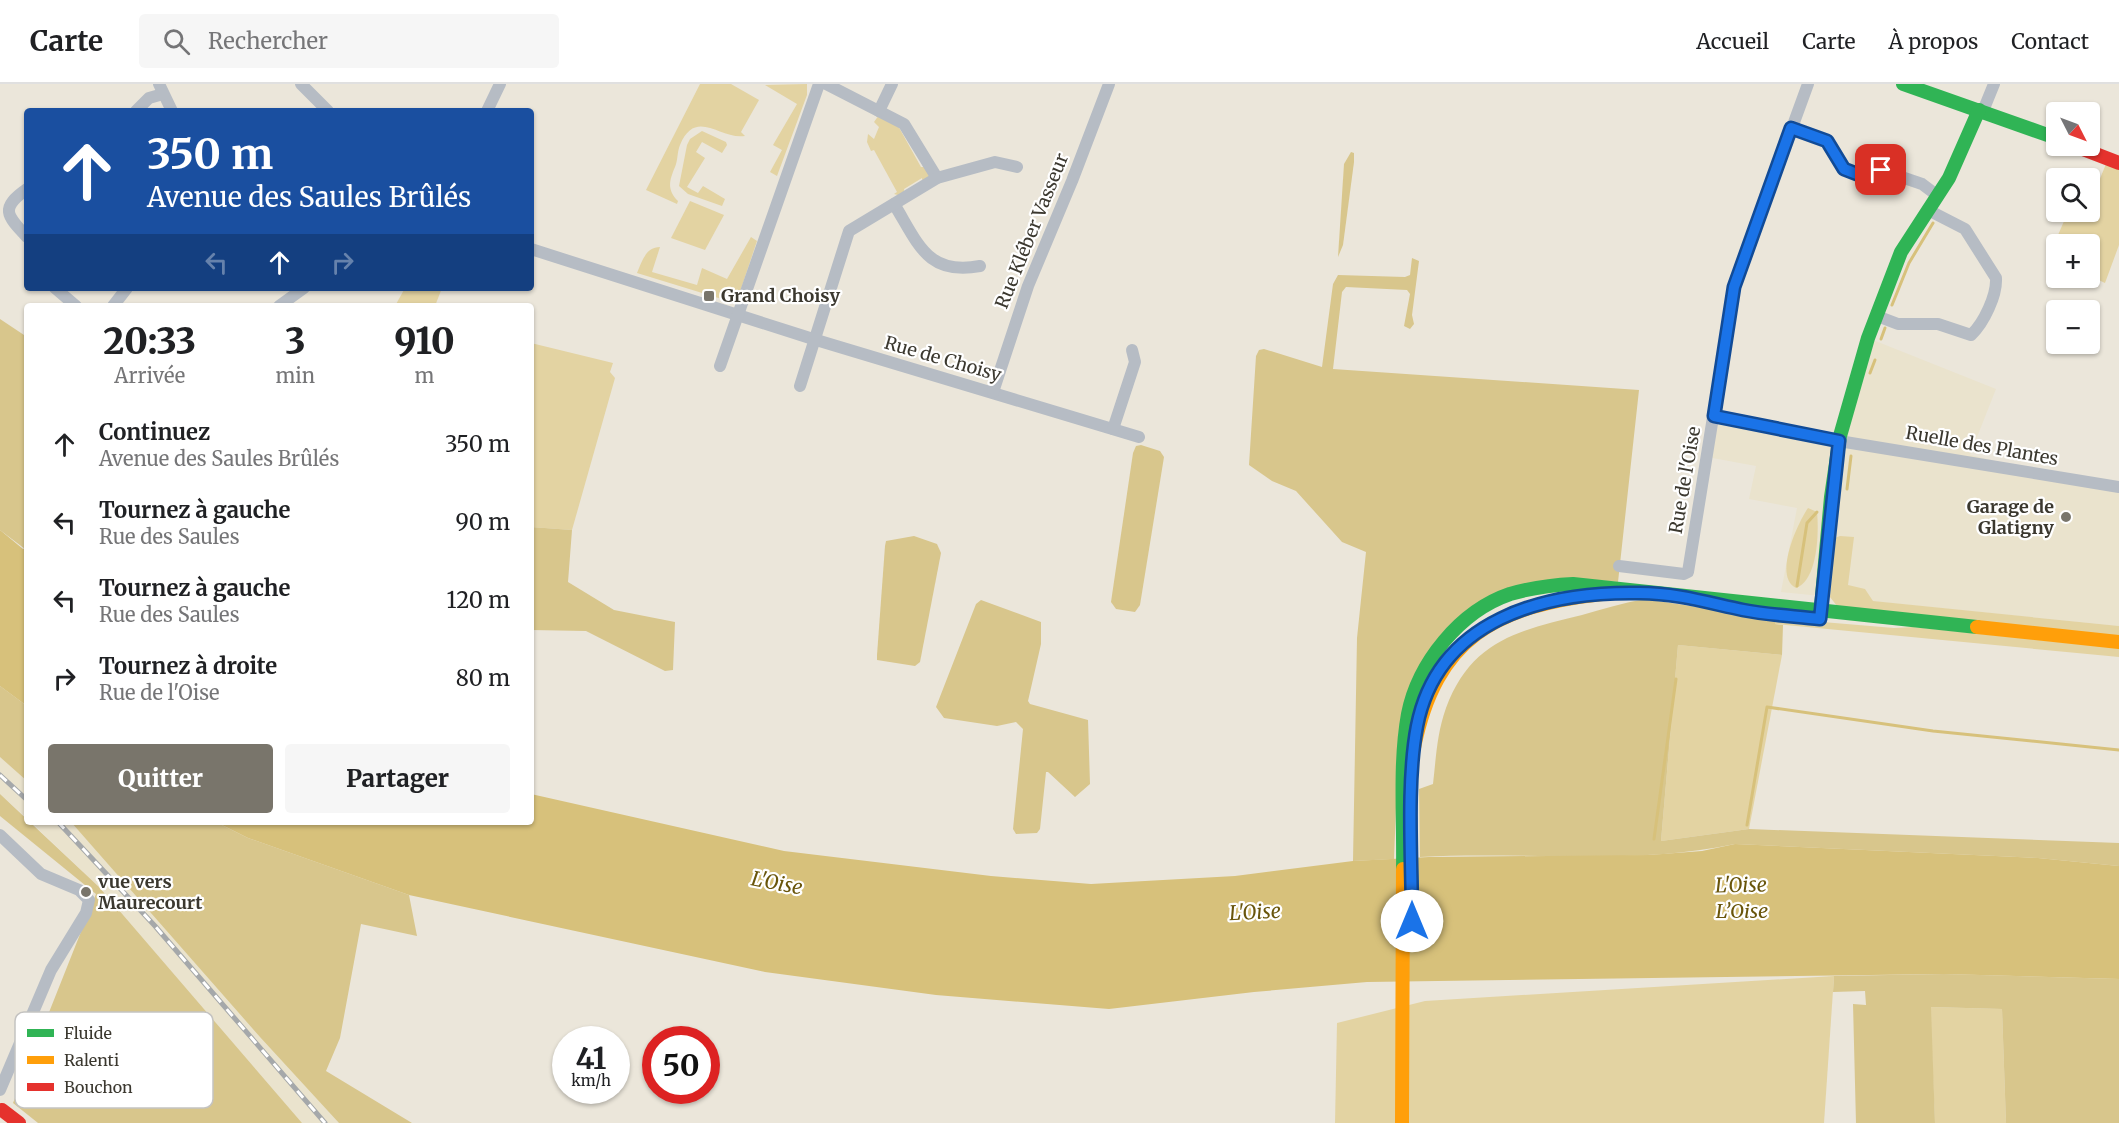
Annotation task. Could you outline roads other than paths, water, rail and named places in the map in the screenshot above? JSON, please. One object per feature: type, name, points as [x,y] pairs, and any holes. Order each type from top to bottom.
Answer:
[{"type":"main road","points":[[1904,84],[2046,134]]},
{"type":"main road","points":[[1820,614],[1839,441],[1877,316],[1901,252],[1949,178],[1981,110]]},
{"type":"main road","points":[[2100,156],[2119,163]]},
{"type":"main road","points":[[1402,1123],[1408,792],[1404,736],[1412,695],[1430,657],[1458,626],[1486,605],[1504,596],[1541,585],[1582,584],[1820,614],[1923,621],[2119,642]]},
{"type":"main road","points":[[1407,922],[1411,1123]]},
{"type":"main road","points":[[0,1108],[19,1123]]},
{"type":"street","points":[[488,108],[500,84]]},
{"type":"street","points":[[720,366],[819,84]]},
{"type":"street","points":[[826,84],[907,128],[937,178]]},
{"type":"street","points":[[879,111],[892,84]]},
{"type":"street","name":"Rue Kléber Vasseur","points":[[993,392],[1028,286],[1072,182],[1109,84]]},
{"type":"street","name":"Rue de l'Oise","points":[[1619,566],[1684,574],[1688,572],[1734,287],[1808,84]]},
{"type":"street","points":[[1981,110],[1994,84]]},
{"type":"street","points":[[304,85],[325,108]]},
{"type":"street","points":[[139,108],[161,89],[170,108]]},
{"type":"street","points":[[1791,128],[1827,141],[1844,169],[1862,176],[1881,170],[1922,184],[1938,196]]},
{"type":"street","points":[[800,386],[846,235],[860,222],[937,178],[995,162],[1017,167]]},
{"type":"street","points":[[24,191],[11,199],[7,210],[8,218],[24,234]]},
{"type":"street","points":[[894,204],[926,256],[958,270],[980,266]]},
{"type":"street","points":[[1877,316],[1898,324],[1938,324],[1964,335],[1971,335],[1979,328],[1996,286],[1996,278],[1965,229],[1928,210]]},
{"type":"street","name":"Rue de Choisy","points":[[534,250],[813,339],[1139,437]]},
{"type":"street","points":[[58,291],[72,303]]},
{"type":"street","points":[[116,303],[126,291]]},
{"type":"street","points":[[283,303],[300,291]]},
{"type":"street","points":[[1113,429],[1135,362],[1132,350]]},
{"type":"street","name":"Ruelle des Plantes","points":[[1714,416],[1839,441],[2119,487]]},
{"type":"street","points":[[1,837],[41,874],[84,894],[89,900],[88,908],[51,970],[33,1012]]},
{"type":"street","points":[[0,1090],[15,1055]]},
{"type":"water","points":[[0,530],[24,548],[24,704],[0,686]]},
{"type":"water","name":"L’Oise","points":[[534,795],[784,851],[991,876],[1091,884],[1235,876],[1353,861],[1429,857],[1649,855],[1702,851],[1735,844],[2038,858],[2119,866],[2119,979],[1944,974],[1367,982],[1254,992],[1109,1009],[936,995],[765,972],[409,895],[248,838],[222,825],[534,825]]},
{"type":"waterway","points":[[1892,305],[1909,263],[1933,223]]},
{"type":"waterway","points":[[1881,339],[1885,328]]},
{"type":"waterway","points":[[1870,373],[1875,360]]},
{"type":"waterway","points":[[1847,489],[1851,456]]},
{"type":"waterway","points":[[1797,586],[1807,523],[1817,512]]},
{"type":"waterway","points":[[1654,839],[1676,679]]},
{"type":"waterway","points":[[1747,825],[1767,707],[1933,731],[2119,750]]},
{"type":"railway","points":[[0,775],[24,797]]},
{"type":"railway","points":[[61,825],[155,926],[325,1123]]},
{"type":"place","name":"Grand Choisy","points":[[709,296]]},
{"type":"place","name":"Garage de Glatigny","points":[[2066,517]]},
{"type":"place","name":"vue vers Maurecourt","points":[[86,892]]},
{"type":"water label","name":"L'Oise","points":[[777,883]]},
{"type":"water label","name":"L'Oise","points":[[1741,885]]},
{"type":"water label","name":"L'Oise","points":[[1255,912]]}]
